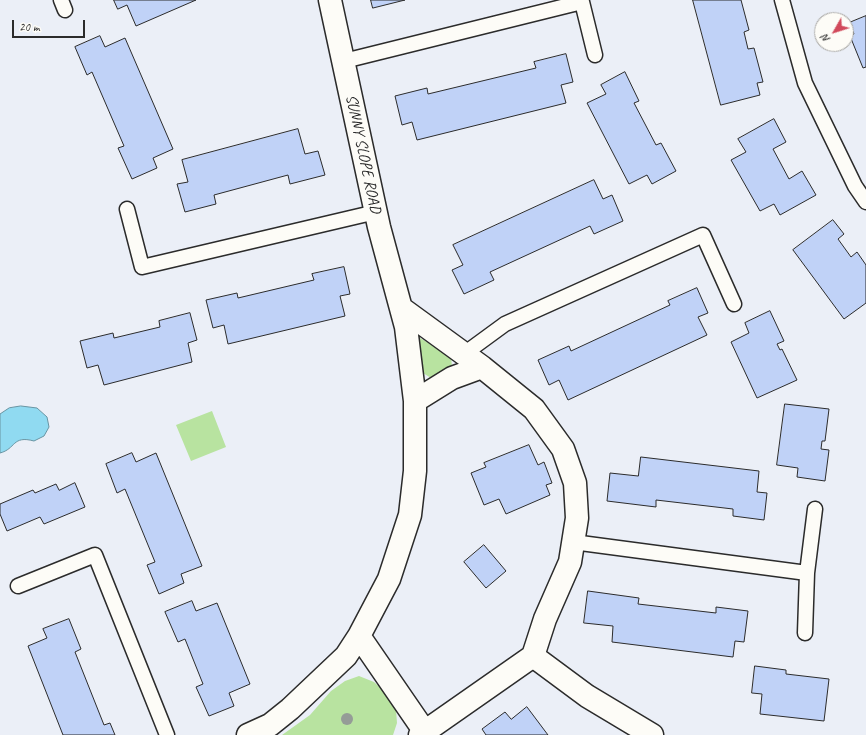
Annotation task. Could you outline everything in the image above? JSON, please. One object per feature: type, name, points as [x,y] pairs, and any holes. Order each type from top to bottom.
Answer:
[{"type":"street","name":"SUNNY SLOPE ROAD","points":[[248,735],[270,725],[290,710],[346,656],[359,636],[389,579],[410,515],[415,471],[415,401],[406,327],[376,212],[330,0]]},
{"type":"street","points":[[359,636],[424,734],[534,656],[545,619],[570,562],[577,518],[575,483],[563,449],[534,409],[482,367],[401,308]]},
{"type":"street","points":[[415,401],[452,378],[482,367]]},
{"type":"street","points":[[534,656],[587,696],[652,735]]},
{"type":"lane","points":[[782,0],[805,83],[855,186],[866,202]]},
{"type":"lane","points":[[344,61],[582,1],[595,55]]},
{"type":"lane","points":[[127,209],[142,267],[376,212]]},
{"type":"lane","points":[[464,354],[505,324],[703,235],[734,304]]},
{"type":"lane","points":[[805,632],[807,574],[815,509]]},
{"type":"lane","points":[[573,542],[807,574]]},
{"type":"lane","points":[[18,586],[95,555],[167,735]]},
{"type":"green space","points":[[413,333],[451,356],[452,367],[447,373],[431,378],[423,373]]},
{"type":"green space","points":[[212,411],[226,447],[191,461],[176,425]]},
{"type":"green space","points":[[359,676],[374,682],[388,695],[396,710],[397,723],[393,735],[282,735],[310,715],[331,691],[345,681]]},
{"type":"water","points":[[21,406],[37,408],[47,417],[49,427],[44,436],[34,441],[18,441],[9,449],[0,453],[0,414],[9,408]]},
{"type":"building","points":[[114,0],[196,0],[136,26],[127,5],[118,9]]},
{"type":"building","points":[[371,0],[405,0],[373,8]]},
{"type":"building","points":[[693,0],[741,0],[749,30],[744,32],[748,49],[754,48],[763,82],[757,83],[760,95],[721,105]]},
{"type":"building","points":[[866,16],[866,67],[863,68],[854,46],[854,21]]},
{"type":"building","points":[[100,36],[105,47],[125,38],[173,149],[153,158],[157,168],[132,179],[118,148],[124,146],[92,72],[87,75],[75,47]]},
{"type":"building","points":[[566,54],[573,82],[561,85],[566,103],[417,140],[412,122],[402,125],[395,96],[427,88],[428,94],[536,68],[534,62]]},
{"type":"building","points":[[625,72],[639,101],[634,103],[656,145],[661,143],[676,171],[652,184],[647,175],[629,184],[587,103],[606,94],[601,85]]},
{"type":"building","points":[[774,119],[786,142],[773,149],[789,179],[802,171],[816,195],[780,215],[774,204],[760,211],[731,160],[746,152],[738,139]]},
{"type":"building","points":[[298,129],[305,154],[318,151],[325,175],[290,184],[288,175],[214,195],[216,204],[185,212],[177,184],[188,182],[182,160]]},
{"type":"building","points":[[594,180],[603,199],[612,195],[623,221],[594,234],[590,226],[490,272],[494,280],[464,294],[452,270],[463,265],[453,245]]},
{"type":"building","points":[[833,220],[844,234],[838,239],[851,257],[857,252],[866,265],[866,303],[844,319],[793,250]]},
{"type":"building","points":[[344,267],[350,294],[340,296],[345,316],[228,344],[224,325],[213,328],[206,300],[237,293],[238,298],[314,280],[312,274]]},
{"type":"building","points":[[697,288],[708,313],[698,317],[707,335],[568,400],[559,380],[549,385],[538,360],[569,346],[571,351],[670,305],[668,301]]},
{"type":"building","points":[[770,311],[784,341],[777,344],[780,350],[782,349],[797,380],[757,398],[731,342],[749,333],[745,323]]},
{"type":"building","points":[[190,313],[197,340],[188,343],[192,362],[104,385],[98,365],[87,368],[80,341],[113,333],[114,338],[160,327],[159,321]]},
{"type":"building","points":[[785,404],[829,409],[825,441],[822,441],[821,449],[829,450],[825,481],[797,477],[798,468],[777,465]]},
{"type":"building","points":[[529,445],[538,465],[544,462],[552,483],[546,485],[550,495],[506,514],[499,499],[484,505],[471,473],[486,467],[484,463]]},
{"type":"building","points":[[132,453],[136,462],[156,453],[202,566],[181,574],[184,583],[159,594],[147,565],[155,562],[125,489],[117,493],[106,464]]},
{"type":"building","points":[[641,457],[759,471],[757,492],[767,493],[764,520],[733,516],[733,509],[656,500],[656,507],[607,501],[610,473],[638,476]]},
{"type":"building","points":[[75,483],[85,507],[44,524],[40,517],[7,531],[0,514],[0,504],[33,490],[35,493],[56,484],[59,490]]},
{"type":"building","points":[[484,545],[506,571],[486,588],[464,562]]},
{"type":"building","points":[[588,591],[639,598],[638,604],[716,613],[716,607],[748,611],[744,642],[735,641],[733,657],[612,642],[613,626],[584,623]]},
{"type":"building","points":[[192,601],[196,611],[217,603],[250,684],[229,693],[234,706],[209,716],[196,687],[203,684],[185,639],[178,642],[165,612]]},
{"type":"building","points":[[69,619],[81,649],[75,652],[104,725],[110,723],[115,735],[63,735],[28,646],[47,638],[43,629]]},
{"type":"building","points":[[755,666],[786,670],[786,674],[829,679],[824,721],[760,714],[762,694],[752,693]]},
{"type":"building","points":[[527,707],[548,735],[486,735],[482,729],[505,712],[511,719]]}]
